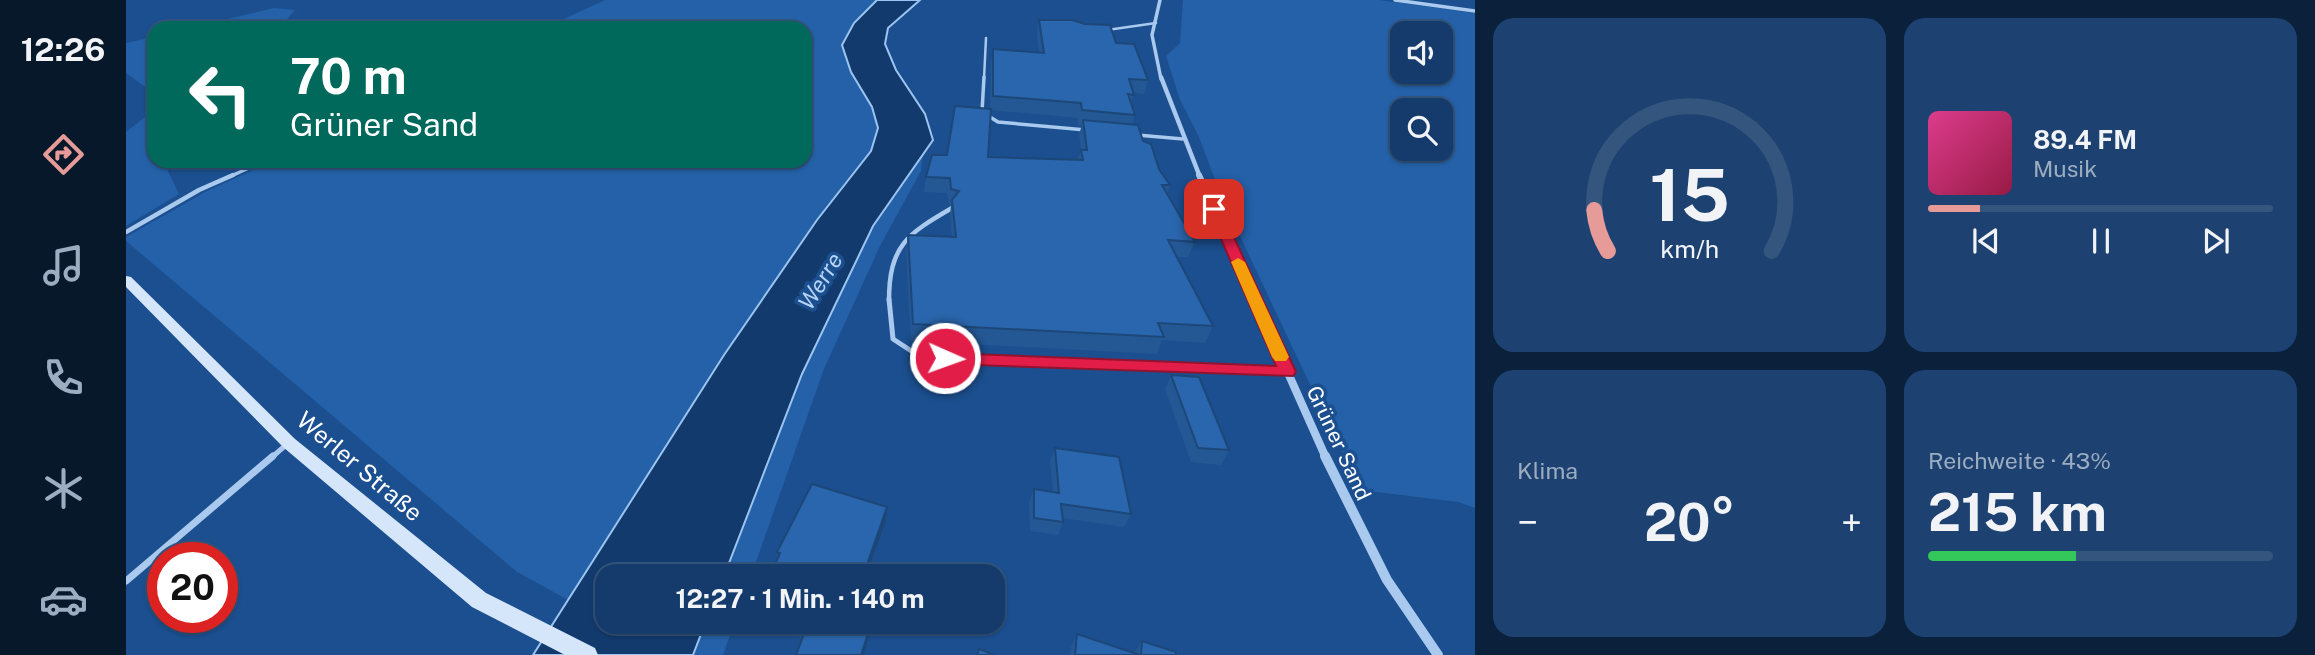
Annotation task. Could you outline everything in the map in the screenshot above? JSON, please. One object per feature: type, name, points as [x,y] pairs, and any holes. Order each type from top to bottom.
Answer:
[{"type":"main road","name":"Werler Straße","points":[[126,280],[289,443],[479,600],[587,655]]},
{"type":"street","name":"Grüner Sand","points":[[1160,0],[1153,35],[1162,82],[1183,139],[1338,485],[1387,580],[1438,655]]},
{"type":"street","points":[[1395,0],[1475,11]]},
{"type":"lane","points":[[1095,31],[1156,23]]},
{"type":"lane","points":[[986,38],[982,112],[999,121],[1091,130]]},
{"type":"lane","points":[[1130,134],[1183,139]]},
{"type":"lane","points":[[126,232],[199,190],[248,168]]},
{"type":"lane","points":[[952,208],[900,244],[894,258],[887,313],[893,339],[916,355],[1287,372]]},
{"type":"lane","points":[[126,581],[289,443]]},
{"type":"shaded area","points":[[605,0],[877,0],[854,23],[851,72],[872,107],[878,128],[871,151],[817,220],[724,355],[570,601],[517,572],[126,241],[126,237],[207,191],[258,168],[812,168],[812,21],[559,21]]},
{"type":"shaded area","points":[[1183,0],[1379,0],[1475,13],[1475,508],[1458,502],[1360,490],[1221,196],[1199,137],[1180,100],[1166,56],[1180,43]]},
{"type":"shaded area","points":[[274,8],[295,10],[285,21],[220,21]]},
{"type":"shaded area","points":[[147,38],[147,88],[126,73],[126,43]]},
{"type":"shaded area","points":[[147,116],[147,168],[166,168],[179,194],[126,226],[126,132]]},
{"type":"shaded area","points":[[923,153],[921,171],[880,246],[824,369],[755,564],[729,564],[802,374],[873,226]]},
{"type":"shaded area","points":[[701,634],[730,634],[723,655],[693,655]]},
{"type":"water","name":"Werre","points":[[877,0],[920,0],[888,28],[885,44],[896,70],[925,114],[933,140],[873,226],[802,374],[729,564],[595,564],[595,634],[701,634],[693,655],[533,655],[724,355],[817,220],[871,151],[878,128],[872,107],[851,72],[842,45],[854,23]]},
{"type":"building","points":[[1039,20],[1072,20],[1085,24],[1110,25],[1116,43],[1134,44],[1148,80],[1129,79],[1134,95],[1128,94],[1135,115],[1082,110],[1081,103],[993,96],[993,49],[1044,53]]},
{"type":"building","points":[[955,106],[991,109],[988,157],[1083,160],[1081,150],[1087,150],[1083,120],[1138,125],[1143,141],[1151,144],[1159,169],[1170,185],[1162,185],[1195,242],[1168,240],[1213,326],[1158,323],[1164,337],[913,324],[908,235],[956,237],[952,200],[959,191],[951,189],[950,178],[926,177],[932,155],[947,155]]},
{"type":"building","points":[[1171,375],[1199,377],[1229,450],[1198,448]]},
{"type":"building","points":[[1055,448],[1119,457],[1131,514],[1061,504],[1063,522],[1034,518],[1034,489],[1059,493]]},
{"type":"building","points":[[812,484],[887,507],[867,564],[775,564],[780,553],[777,552]]},
{"type":"building","points":[[804,634],[868,634],[861,655],[796,655]]},
{"type":"building","points":[[1077,634],[1140,655],[1075,655]]},
{"type":"building","points":[[1142,641],[1176,652],[1176,655],[1141,655]]},
{"type":"building","points":[[979,649],[995,655],[977,655]]},
{"type":"slow traffic","points":[[1238,262],[1281,357]]},
{"type":"route","points":[[945,358],[1287,372],[1214,209]]}]
